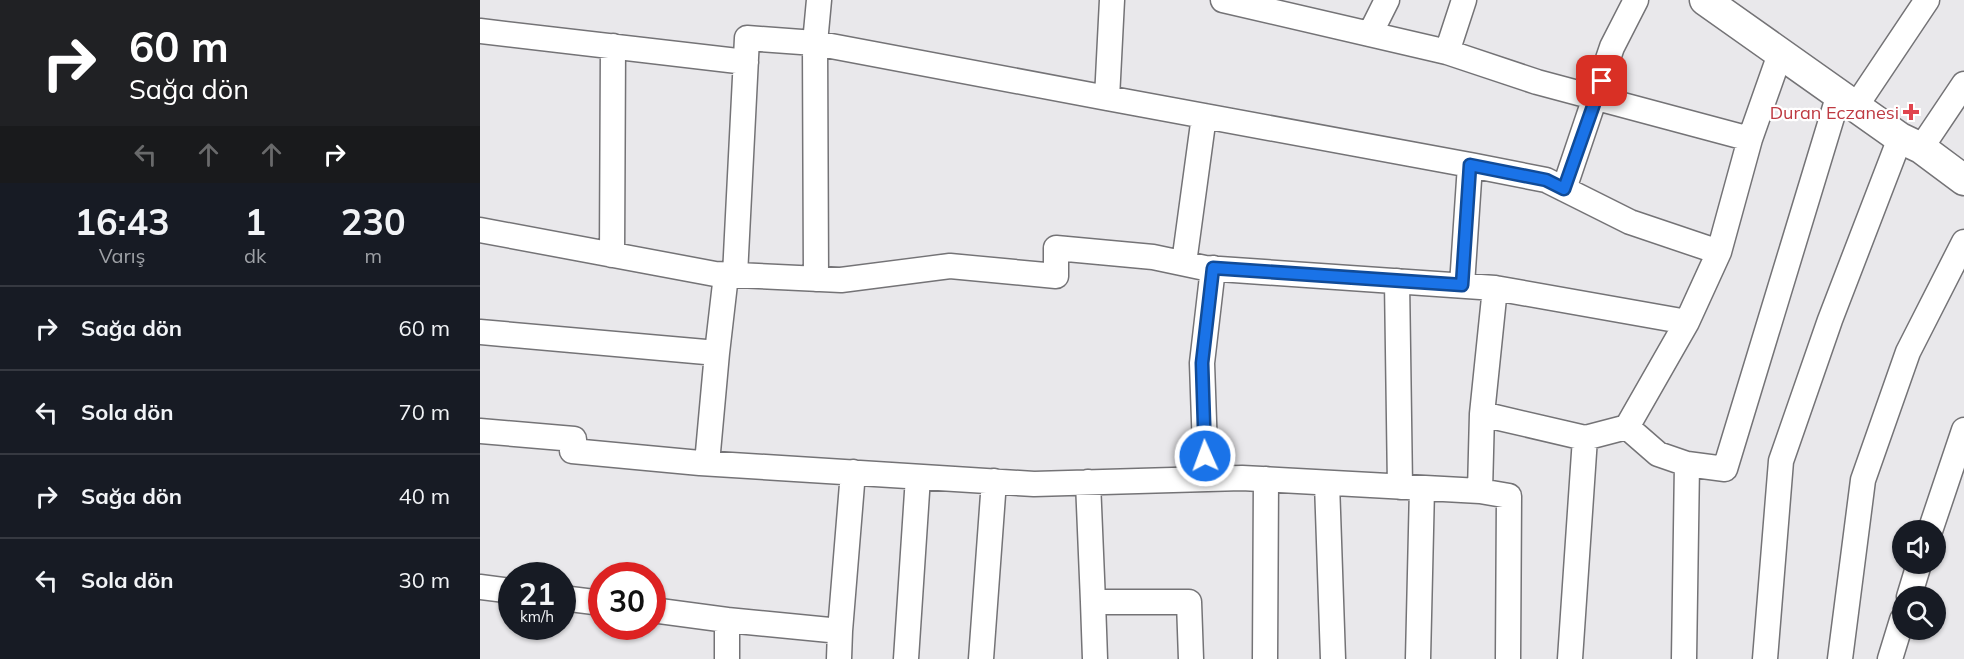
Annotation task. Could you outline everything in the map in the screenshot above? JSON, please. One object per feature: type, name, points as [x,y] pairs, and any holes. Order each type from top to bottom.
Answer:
[{"type":"street","points":[[816,279],[814,43],[819,0]]},
{"type":"street","points":[[1107,98],[1112,0]]},
{"type":"street","points":[[1223,0],[1280,7],[1370,34],[1447,52],[1537,82],[1750,138]]},
{"type":"street","points":[[1370,34],[1387,0]]},
{"type":"street","points":[[1447,52],[1464,0]]},
{"type":"street","points":[[1564,189],[1597,98],[1612,47],[1636,0]]},
{"type":"street","points":[[1705,0],[1964,180]]},
{"type":"street","points":[[1627,427],[1658,454],[1687,464],[1725,469],[1847,100],[1927,0]]},
{"type":"street","points":[[480,31],[746,62]]},
{"type":"street","points":[[707,463],[717,353],[731,275],[747,38],[814,43],[1546,180],[1630,222],[1719,252]]},
{"type":"street","points":[[612,255],[613,46]]},
{"type":"street","points":[[1482,414],[1584,438],[1627,427],[1687,322],[1719,252],[1750,138],[1780,54]]},
{"type":"street","points":[[1765,659],[1781,461],[1830,320],[1910,143],[1964,84]]},
{"type":"street","points":[[1184,263],[1204,116]]},
{"type":"street","points":[[1462,285],[1470,165]]},
{"type":"street","points":[[480,230],[731,275],[841,280],[950,266],[1056,276],[1056,248],[1153,257],[1213,268],[1495,288],[1687,322]]},
{"type":"street","points":[[1840,659],[1863,480],[1908,352],[1964,242]]},
{"type":"street","points":[[1206,479],[1202,363],[1213,268]]},
{"type":"street","points":[[1397,281],[1411,488],[1418,659]]},
{"type":"street","points":[[1480,491],[1482,414],[1495,288]]},
{"type":"street","points":[[480,332],[717,353]]},
{"type":"street","points":[[1934,520],[1964,430]]},
{"type":"street","points":[[480,431],[574,439],[572,451],[707,463],[918,477],[1088,482],[1266,479],[1480,491],[1509,495],[1508,659]]},
{"type":"street","points":[[1570,659],[1584,438]]},
{"type":"street","points":[[1684,659],[1687,464]]},
{"type":"street","points":[[839,659],[853,472]]},
{"type":"street","points":[[906,659],[918,477]]},
{"type":"street","points":[[1265,659],[1266,479]]},
{"type":"street","points":[[981,659],[994,481]]},
{"type":"street","points":[[1088,482],[1095,659]]},
{"type":"street","points":[[1327,483],[1333,659]]},
{"type":"street","points":[[480,587],[498,589]]},
{"type":"street","points":[[1093,602],[1189,602],[1191,659]]},
{"type":"street","points":[[666,612],[840,631]]},
{"type":"street","points":[[727,620],[728,659]]},
{"type":"street","points":[[1890,659],[1896,640]]},
{"type":"place","name":"Duran Eczanesi","points":[[1911,112]]},
{"type":"route","points":[[1205,456],[1202,363],[1213,268],[1462,285],[1470,165],[1546,180],[1564,189],[1602,81]]}]
